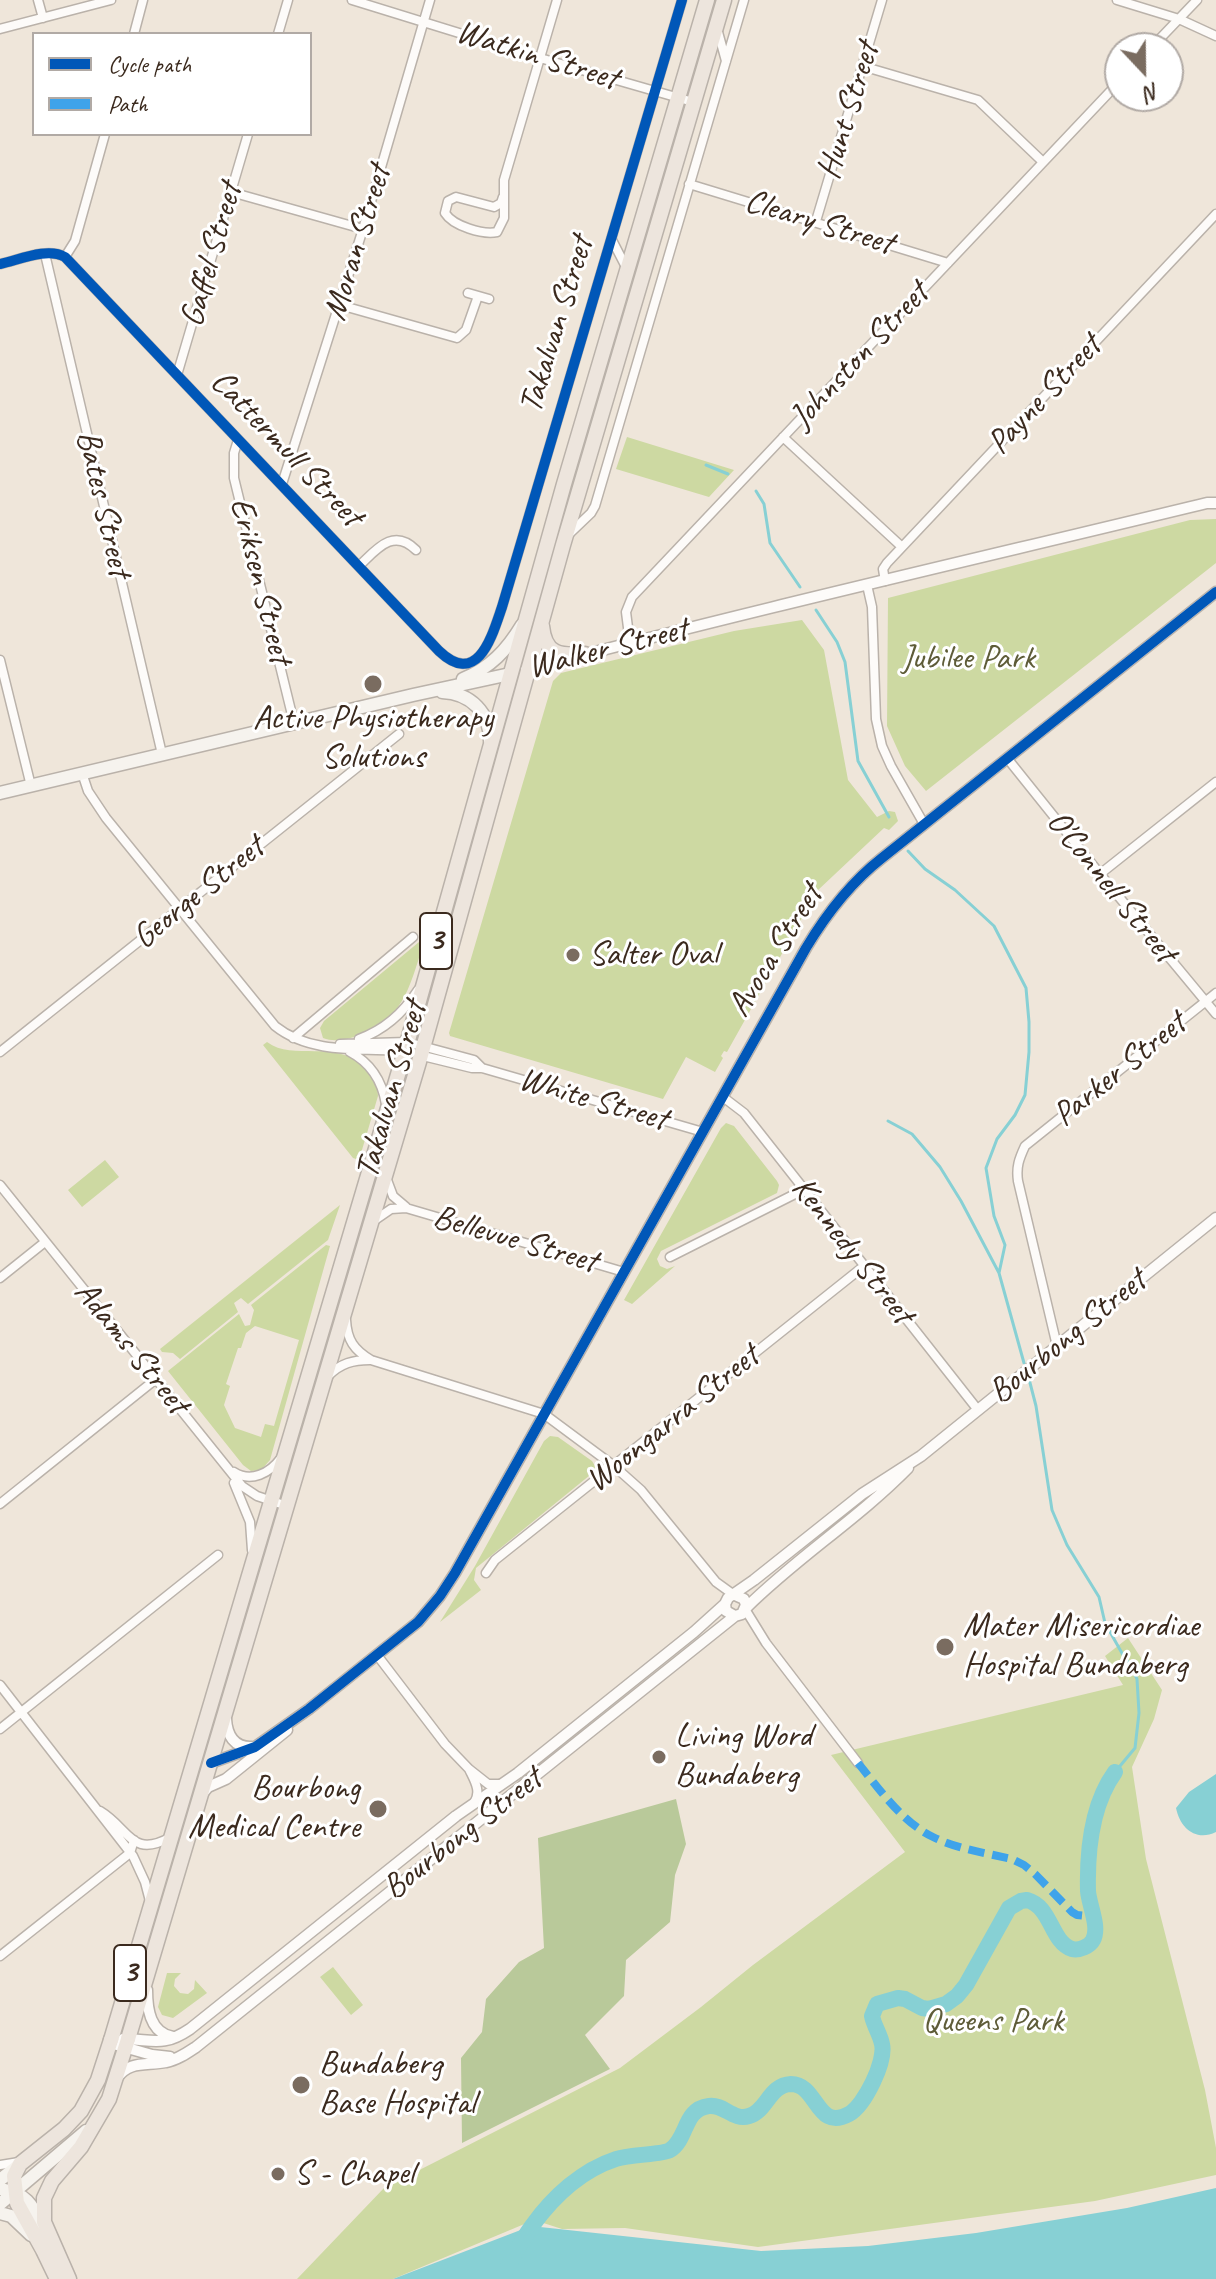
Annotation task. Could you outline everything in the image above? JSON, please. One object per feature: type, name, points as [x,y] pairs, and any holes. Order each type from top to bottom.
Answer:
[{"type":"main road","name":"Takalvan Street","points":[[110,2041],[406,1046],[525,620],[707,0]]},
{"type":"main road","name":"Takalvan Street","points":[[127,2044],[423,1050],[565,537],[724,0]]},
{"type":"main road","points":[[442,688],[490,665],[525,620]]},
{"type":"main road","points":[[542,622],[543,637],[553,651],[585,654]]},
{"type":"main road","name":"Walker Street","points":[[0,793],[510,674]]},
{"type":"main road","points":[[413,695],[451,692],[470,700],[488,724],[489,749]]},
{"type":"main road","points":[[187,1782],[195,1771],[211,1763]]},
{"type":"main road","name":"3","points":[[25,2161],[81,2111],[98,2080],[110,2041]]},
{"type":"main road","name":"3","points":[[48,2234],[43,2217],[46,2192],[81,2147],[109,2099],[127,2044]]},
{"type":"main road","name":"3","points":[[7,2191],[75,2142],[92,2125]]},
{"type":"main road","points":[[0,2180],[25,2161]]},
{"type":"main road","points":[[0,2204],[25,2161]]},
{"type":"main road","points":[[7,2191],[57,2279]]},
{"type":"main road","name":"3","points":[[7,2191],[27,2199],[69,2279]]},
{"type":"main road","points":[[0,2213],[11,2216],[43,2250]]},
{"type":"street","points":[[38,0],[43,18]]},
{"type":"street","points":[[0,29],[111,0]]},
{"type":"street","points":[[135,32],[143,0]]},
{"type":"street","points":[[279,32],[288,0]]},
{"type":"street","name":"Watkin Street","points":[[352,0],[693,102]]},
{"type":"street","name":"Moran Street","points":[[282,484],[340,305],[430,0]]},
{"type":"street","points":[[503,197],[501,203],[494,207],[456,197],[448,201],[445,213],[454,223],[495,233],[499,230],[504,218],[504,180],[557,0]]},
{"type":"street","name":"Takalvan Street","points":[[475,660],[489,644],[502,607],[682,0]]},
{"type":"street","points":[[565,537],[595,506],[744,0]]},
{"type":"street","name":"Hunt Street","points":[[816,221],[882,0]]},
{"type":"street","points":[[1117,0],[1179,19],[1216,36]]},
{"type":"street","points":[[1166,32],[1197,0]]},
{"type":"street","points":[[717,23],[726,62]]},
{"type":"street","points":[[862,66],[978,100],[1043,162]]},
{"type":"street","name":"Johnston Street","points":[[630,643],[626,615],[630,600],[1104,98]]},
{"type":"street","points":[[0,264],[45,254],[58,253],[65,257],[75,241],[104,136]]},
{"type":"street","name":"Gaffel Street","points":[[177,375],[247,136]]},
{"type":"street","name":"Cleary Street","points":[[689,184],[948,263]]},
{"type":"street","points":[[231,192],[363,229]]},
{"type":"street","name":"Payne Street","points":[[885,581],[883,569],[902,547],[1216,214]]},
{"type":"street","points":[[611,240],[627,267]]},
{"type":"street","name":"Bates Street","points":[[45,254],[162,754]]},
{"type":"street","name":"Cattermull Street","points":[[65,257],[445,656],[462,663],[475,660]]},
{"type":"street","points":[[468,293],[489,299]]},
{"type":"street","points":[[340,305],[454,338],[465,333],[478,296]]},
{"type":"street","points":[[783,437],[902,547]]},
{"type":"street","name":"Eriksen Street","points":[[238,440],[234,453],[234,478],[294,723]]},
{"type":"street","name":"Walker Street","points":[[510,674],[867,585],[1216,503]]},
{"type":"street","points":[[359,566],[388,541],[398,540],[416,550]]},
{"type":"street","points":[[867,585],[872,607],[876,719],[882,746],[924,824]]},
{"type":"street","name":"Avoca Street","points":[[544,1414],[822,922],[842,894],[864,872],[1216,592]]},
{"type":"street","points":[[0,660],[31,786]]},
{"type":"street","name":"George Street","points":[[0,1052],[399,734]]},
{"type":"street","name":"O'Connell Street","points":[[1007,758],[1216,1014]]},
{"type":"street","points":[[82,773],[98,807],[267,1018],[283,1033],[323,1046],[338,1046],[367,1036],[393,1020],[425,978]]},
{"type":"street","points":[[1100,874],[1216,782]]},
{"type":"street","points":[[293,1038],[413,937]]},
{"type":"street","name":"Parker Street","points":[[1057,1346],[1018,1181],[1016,1167],[1025,1146],[1216,993]]},
{"type":"street","points":[[338,1046],[357,1055],[377,1076],[384,1096],[384,1121]]},
{"type":"street","name":"White Street","points":[[338,1046],[406,1046],[474,1060],[482,1068],[703,1132]]},
{"type":"street","name":"Kennedy Street","points":[[723,1097],[744,1113],[978,1410]]},
{"type":"street","name":"Bellevue Street","points":[[386,1174],[393,1196],[406,1208]]},
{"type":"street","name":"Adams Street","points":[[0,1185],[227,1468],[249,1491],[287,1506]]},
{"type":"street","points":[[670,1257],[803,1190]]},
{"type":"street","name":"Bellevue Street","points":[[371,1226],[383,1213],[406,1208],[624,1272]]},
{"type":"street","name":"Bourbong Street","points":[[746,1608],[873,1502],[921,1456],[1216,1218]]},
{"type":"street","points":[[0,1278],[45,1242]]},
{"type":"street","name":"Woongarra Street","points":[[486,1573],[495,1560],[864,1266]]},
{"type":"street","points":[[345,1311],[346,1330],[351,1343],[371,1360],[544,1414],[614,1466],[641,1490],[716,1582],[744,1599],[766,1643],[858,1763]]},
{"type":"street","points":[[325,1379],[345,1363],[371,1360]]},
{"type":"street","points":[[0,1504],[156,1379]]},
{"type":"street","points":[[226,1713],[228,1731],[234,1742],[253,1747],[309,1709],[418,1622],[448,1585],[544,1414]]},
{"type":"street","points":[[227,1468],[240,1476],[260,1475],[277,1464],[286,1451]]},
{"type":"street","name":"Bourbong Street","points":[[734,1595],[865,1492],[921,1456]]},
{"type":"street","points":[[227,1468],[250,1522],[252,1564]]},
{"type":"street","points":[[865,1492],[873,1492],[873,1502]]},
{"type":"street","points":[[0,1729],[218,1555]]},
{"type":"street","points":[[716,1582],[726,1611],[766,1643]]},
{"type":"street","points":[[725,1603],[734,1595]]},
{"type":"street","name":"Bourbong Street","points":[[179,2036],[694,1632],[725,1603]]},
{"type":"street","points":[[736,1616],[746,1608]]},
{"type":"street","name":"Bourbong Street","points":[[190,2051],[736,1616]]},
{"type":"street","points":[[377,1655],[445,1744],[469,1769],[488,1784],[516,1776],[523,1784],[519,1790]]},
{"type":"street","points":[[0,1685],[130,1853],[145,1882],[150,1906]]},
{"type":"street","points":[[202,1794],[278,1739],[309,1709]]},
{"type":"street","points":[[211,1763],[261,1743]]},
{"type":"street","points":[[469,1769],[478,1798],[465,1812],[467,1820],[478,1821]]},
{"type":"street","points":[[96,1808],[142,1845],[152,1846],[171,1837]]},
{"type":"street","points":[[117,1836],[119,1861]]},
{"type":"street","points":[[0,1956],[130,1853],[134,1840]]},
{"type":"street","points":[[356,1896],[367,1909]]},
{"type":"street","points":[[270,1965],[280,1978]]},
{"type":"street","points":[[147,1977],[147,2007],[152,2020],[166,2036],[179,2036]]},
{"type":"street","points":[[190,2029],[187,2041],[191,2044],[201,2042]]},
{"type":"street","points":[[127,2044],[158,2042],[179,2036]]},
{"type":"street","points":[[110,2041],[165,2057],[190,2051]]},
{"type":"street","points":[[117,2078],[131,2066],[169,2061],[190,2051]]},
{"type":"street","points":[[0,2165],[25,2161]]},
{"type":"green space","points":[[627,437],[734,470],[709,497],[616,469]]},
{"type":"green space","name":"Jubilee Park","points":[[1216,519],[1216,563],[926,791],[905,766],[887,726],[888,598],[1190,520]]},
{"type":"green space","points":[[802,620],[824,650],[848,780],[877,817],[889,811],[895,812],[898,821],[889,830],[884,828],[817,891],[727,1052],[724,1051],[721,1056],[723,1058],[715,1072],[686,1057],[663,1099],[450,1036],[553,681],[561,673],[734,631]]},
{"type":"green space","points":[[419,942],[423,945],[413,976],[402,1002],[394,1012],[383,1022],[354,1037],[338,1040],[323,1038],[320,1028],[324,1021]]},
{"type":"green space","points":[[267,1042],[289,1050],[340,1054],[353,1058],[368,1070],[376,1084],[378,1096],[359,1160],[353,1158],[263,1045]]},
{"type":"green space","points":[[726,1123],[734,1126],[777,1181],[777,1193],[661,1251],[657,1259],[660,1266],[667,1269],[675,1266],[632,1304],[624,1300],[721,1128]]},
{"type":"green space","points":[[105,1160],[119,1177],[82,1207],[68,1190]]},
{"type":"green space","points":[[370,1185],[377,1187],[321,1376],[282,1487]]},
{"type":"green space","points":[[340,1205],[328,1240],[248,1304],[241,1298],[234,1303],[238,1312],[180,1359],[173,1353],[162,1352],[160,1349]]},
{"type":"green space","points":[[326,1245],[330,1246],[270,1460],[261,1470],[251,1471],[168,1371],[239,1314],[245,1326],[250,1325],[254,1310],[251,1305]],"holes":[[[255,1326],[299,1340],[274,1426],[265,1424],[261,1437],[235,1428],[224,1405],[230,1386],[226,1384],[246,1333]]]},
{"type":"green space","points":[[550,1436],[558,1437],[592,1461],[595,1471],[476,1568],[474,1580],[481,1590],[440,1622],[475,1566],[544,1441]]},
{"type":"green space","name":"Queens Park","points":[[1128,1638],[1162,1690],[1154,1719],[1132,1767],[1146,1859],[1205,2090],[1216,2148],[1216,2175],[1095,2201],[758,2247],[625,2228],[562,2229],[534,2220],[393,2279],[297,2279],[384,2188],[620,2068],[905,1852],[831,1755],[1123,1685],[1105,1656]]},
{"type":"green space","points":[[676,1799],[686,1844],[675,1875],[670,1922],[626,1960],[624,1996],[585,2035],[610,2069],[462,2143],[461,2058],[482,2032],[486,1999],[519,1962],[544,1948],[538,1838]]},
{"type":"green space","points":[[333,1967],[363,2005],[351,2015],[320,1977]]},
{"type":"green space","points":[[167,1973],[181,1973],[175,1979],[174,1986],[180,1993],[188,1994],[194,1989],[195,1980],[207,1993],[173,2018],[162,2015],[158,2007]]},
{"type":"water","points":[[1216,1774],[1216,1832],[1196,1834],[1181,1822],[1176,1808],[1189,1792]]},
{"type":"water","points":[[1216,2188],[1216,2279],[393,2279],[531,2226],[761,2251],[868,2246],[976,2233],[1127,2208]]},
{"type":"waterway","points":[[706,465],[728,474]]},
{"type":"waterway","points":[[756,491],[764,504],[770,543],[800,587]]},
{"type":"waterway","points":[[816,610],[837,642],[845,662],[858,761],[889,817]]},
{"type":"waterway","points":[[908,851],[994,926],[1026,988],[1029,1052],[1025,1095],[997,1139],[986,1168],[994,1216],[1005,1245],[999,1273],[1024,1363]]},
{"type":"waterway","points":[[888,1121],[912,1134],[940,1167],[999,1273]]},
{"type":"waterway","points":[[1029,1379],[1052,1510],[1067,1545],[1099,1597],[1105,1623],[1137,1679],[1139,1713],[1135,1748],[1115,1772]]},
{"type":"waterway","points":[[501,2279],[532,2226],[569,2186],[591,2170],[616,2159],[670,2150],[680,2139],[690,2118],[701,2108],[714,2106],[738,2116],[749,2116],[778,2089],[791,2084],[807,2091],[830,2117],[849,2114],[868,2092],[881,2061],[882,2044],[872,2016],[877,2004],[898,1998],[929,2009],[946,2004],[966,1985],[1009,1908],[1021,1901],[1027,1900],[1041,1909],[1065,1945],[1081,1949],[1089,1944],[1095,1935],[1088,1891],[1092,1829],[1101,1799],[1115,1772]]},
{"type":"marked path","points":[[858,1763],[892,1804],[922,1831],[952,1845],[1012,1859],[1024,1865],[1072,1912],[1087,1916]]},
{"type":"cycle path","points":[[0,264],[50,253],[65,257],[439,651],[452,661],[464,664],[473,661],[488,643],[502,607],[682,0]]},
{"type":"cycle path","points":[[211,1763],[255,1747],[309,1709],[418,1622],[440,1596],[806,948],[840,899],[882,858],[1216,592]]},
{"type":"place","name":"Active Physiotherapy Solutions","points":[[373,684]]},
{"type":"place","name":"Salter Oval","points":[[573,955]]},
{"type":"place","name":"Mater Misericordiae Hospital Bundaberg","points":[[945,1647]]},
{"type":"place","name":"Living Word Bundaberg","points":[[659,1757]]},
{"type":"place","name":"Bourbong Medical Centre","points":[[378,1809]]},
{"type":"place","name":"Bundaberg Base Hospital","points":[[301,2085]]},
{"type":"place","name":"S - Chapel","points":[[278,2174]]}]
